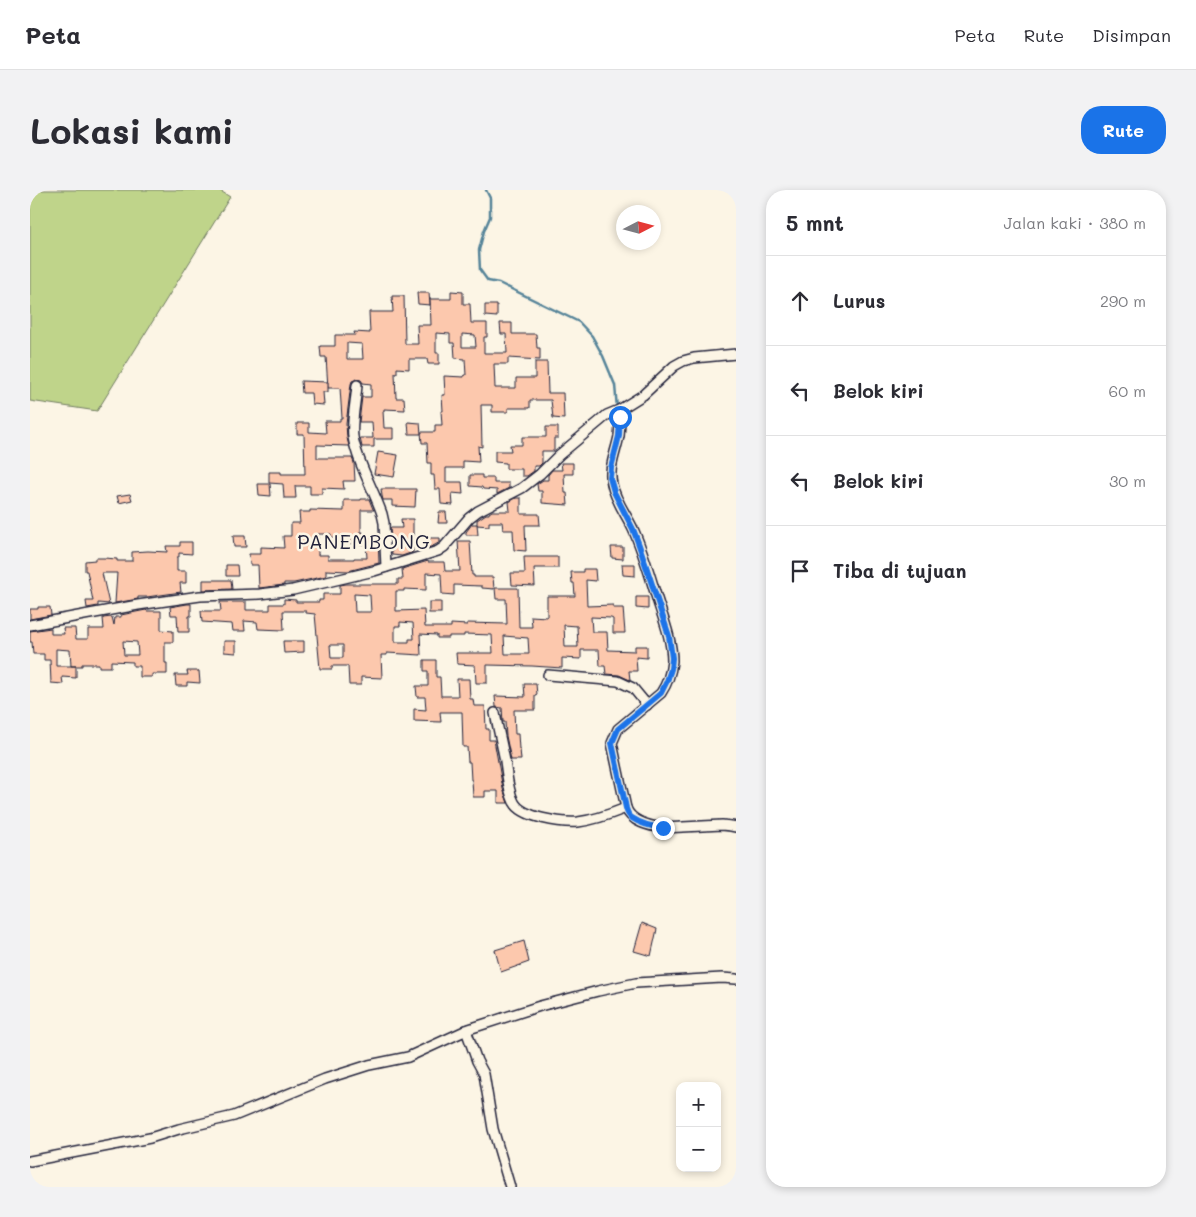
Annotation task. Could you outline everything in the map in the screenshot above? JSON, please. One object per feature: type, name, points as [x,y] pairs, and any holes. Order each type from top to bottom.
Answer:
[{"type":"street","points":[[30,625],[194,596],[277,592],[313,586],[386,568],[438,551],[444,547],[469,518],[478,511],[522,488],[608,415],[620,410],[643,395],[674,366],[694,358],[736,354]]},
{"type":"street","points":[[357,385],[354,438],[359,456],[382,514],[386,568]]},
{"type":"street","points":[[620,410],[619,436],[610,478],[614,492],[639,545],[669,636],[672,658],[671,669],[661,693],[618,729],[612,743],[621,810]]},
{"type":"street","points":[[548,675],[618,681],[633,688],[647,704]]},
{"type":"street","points":[[495,713],[513,801],[527,813],[549,820],[578,822],[621,810],[631,818],[655,827],[722,825],[736,828]]},
{"type":"street","points":[[30,1161],[150,1138],[234,1116],[325,1079],[368,1065],[408,1057],[466,1030],[540,1006],[598,991],[636,983],[722,978],[736,979]]},
{"type":"street","points":[[466,1030],[477,1061],[484,1074],[493,1129],[510,1187]]},
{"type":"green space","points":[[30,190],[219,190],[230,197],[97,411],[30,401]]},
{"type":"building","points":[[451,291],[463,292],[463,304],[470,304],[471,323],[487,323],[487,337],[484,337],[484,353],[507,353],[506,334],[501,334],[500,323],[512,323],[512,334],[536,334],[537,348],[540,348],[540,360],[508,358],[508,364],[494,364],[495,388],[516,388],[516,378],[535,378],[535,362],[547,362],[548,393],[563,393],[564,419],[553,418],[551,400],[530,400],[530,408],[508,408],[508,412],[492,412],[492,405],[481,405],[482,447],[478,446],[479,462],[463,461],[463,468],[446,468],[446,482],[462,482],[463,494],[452,493],[453,505],[441,504],[440,489],[435,489],[434,475],[431,475],[431,463],[428,463],[427,443],[422,443],[421,432],[435,432],[435,425],[442,425],[442,395],[445,395],[444,376],[464,377],[466,375],[465,359],[455,358],[454,343],[450,343],[450,334],[436,333],[436,353],[439,353],[439,364],[428,364],[427,359],[409,359],[409,369],[397,368],[397,373],[395,373],[396,398],[404,398],[405,410],[384,409],[383,411],[384,428],[393,428],[393,439],[374,439],[374,447],[362,447],[360,438],[373,438],[372,422],[359,422],[362,397],[371,397],[371,384],[363,383],[357,379],[352,381],[346,424],[349,446],[317,445],[317,458],[352,458],[355,481],[343,481],[344,489],[322,488],[322,494],[310,494],[310,486],[295,486],[296,498],[284,498],[283,484],[269,483],[269,472],[305,474],[304,434],[297,434],[297,423],[309,423],[309,432],[326,433],[325,421],[340,421],[340,418],[342,418],[340,388],[328,388],[326,357],[321,357],[320,346],[335,346],[335,335],[355,335],[354,332],[370,333],[369,312],[393,312],[392,296],[404,296],[405,344],[418,344],[417,325],[431,325],[430,299],[451,299]],"holes":[[[462,334],[475,335],[476,347],[462,347]],[[347,343],[362,344],[363,359],[347,359]]]},
{"type":"building","points":[[417,293],[429,293],[430,305],[418,304]]},
{"type":"building","points":[[485,305],[497,305],[497,317],[485,316]]},
{"type":"building","points":[[301,381],[328,382],[328,392],[323,392],[324,405],[312,404],[311,393],[302,393]]},
{"type":"building","points":[[408,422],[420,423],[421,434],[409,434]]},
{"type":"building","points":[[546,427],[558,427],[558,438],[554,438],[554,451],[542,451],[542,463],[539,466],[534,466],[534,471],[527,476],[522,476],[522,469],[506,469],[506,463],[495,462],[495,451],[511,451],[510,445],[522,445],[522,437],[546,437]]},
{"type":"building","points":[[378,452],[398,455],[394,477],[374,474]]},
{"type":"building","points":[[561,463],[573,463],[573,474],[564,474],[568,505],[542,503],[542,491],[538,491],[537,484],[543,480],[548,480],[548,475],[552,470],[562,470]]},
{"type":"building","points":[[470,475],[494,478],[494,483],[509,483],[509,488],[497,494],[497,490],[470,486]]},
{"type":"building","points":[[258,484],[270,484],[271,496],[259,495]]},
{"type":"building","points":[[381,489],[416,489],[415,507],[392,506],[392,500],[383,500]]},
{"type":"building","points":[[130,494],[132,500],[119,503],[117,496]]},
{"type":"building","points":[[516,498],[521,498],[521,514],[539,514],[540,525],[525,525],[526,551],[514,550],[513,530],[503,530],[502,522],[489,522],[489,526],[477,525],[477,520],[492,511],[510,511],[509,502]]},
{"type":"building","points":[[369,499],[374,510],[361,510],[361,532],[363,532],[363,537],[378,537],[379,563],[348,571],[326,570],[326,576],[259,588],[258,565],[250,565],[249,554],[261,554],[261,547],[284,548],[283,536],[291,536],[291,523],[300,523],[299,512],[310,512],[310,510],[344,511],[344,500]],"holes":[[[318,534],[331,534],[331,537],[351,538],[351,544],[366,544],[367,558],[328,559],[328,555],[318,555]]]},
{"type":"building","points":[[439,512],[446,512],[447,523],[438,523]]},
{"type":"building","points":[[401,519],[413,519],[413,552],[402,556],[392,555],[390,528],[402,528]]},
{"type":"building","points":[[472,524],[477,524],[478,535],[466,535],[466,532]]},
{"type":"building","points":[[233,536],[245,536],[246,547],[234,547]]},
{"type":"building","points":[[428,538],[440,538],[440,542],[428,548]]},
{"type":"building","points":[[458,541],[470,541],[472,575],[474,577],[493,577],[494,589],[482,588],[482,586],[454,585],[454,595],[442,594],[441,574],[426,573],[426,590],[404,589],[404,591],[396,591],[396,611],[424,610],[425,627],[451,627],[451,624],[467,625],[467,623],[507,624],[506,599],[496,599],[495,588],[518,588],[519,627],[532,627],[531,616],[547,617],[547,596],[575,596],[571,572],[595,569],[596,581],[586,580],[587,606],[613,605],[613,608],[623,608],[625,633],[613,633],[613,619],[611,618],[591,617],[592,632],[607,632],[608,650],[635,651],[635,646],[647,646],[647,658],[636,657],[637,671],[629,671],[630,680],[619,675],[606,674],[605,666],[600,666],[599,650],[581,650],[581,659],[562,658],[562,668],[487,665],[487,683],[476,683],[475,665],[457,664],[456,653],[493,653],[492,635],[464,634],[464,636],[437,638],[437,635],[420,634],[421,655],[387,653],[387,655],[381,655],[382,678],[361,677],[361,685],[349,685],[348,666],[332,666],[332,669],[320,669],[315,614],[306,613],[306,611],[283,611],[284,630],[258,629],[257,622],[244,621],[245,631],[233,631],[232,624],[202,622],[201,611],[221,611],[220,602],[246,602],[246,610],[270,610],[270,604],[284,604],[284,599],[296,600],[296,602],[319,602],[319,600],[323,600],[323,594],[340,594],[340,585],[398,584],[398,579],[403,579],[402,569],[428,561],[444,562],[445,571],[460,571]],"holes":[[[354,594],[370,595],[371,612],[355,612]],[[400,622],[413,623],[414,639],[409,639],[409,642],[395,642],[395,626],[400,626]],[[564,625],[577,626],[578,647],[565,647]],[[504,636],[528,638],[529,654],[505,654]],[[330,645],[343,645],[343,658],[331,658]]]},
{"type":"building","points":[[180,542],[192,542],[192,554],[179,553],[179,557],[177,557],[177,571],[186,571],[186,583],[180,583],[181,592],[138,597],[138,599],[115,603],[117,573],[102,573],[109,604],[98,603],[98,606],[87,608],[86,601],[93,601],[87,571],[85,571],[85,561],[104,558],[117,559],[117,561],[132,561],[132,552],[167,552],[166,546],[180,546]]},
{"type":"building","points":[[611,547],[623,547],[623,559],[612,558]]},
{"type":"building","points":[[524,557],[558,557],[558,568],[534,568],[535,586],[512,585],[511,573],[525,573]]},
{"type":"building","points":[[622,564],[635,564],[635,576],[623,575]]},
{"type":"building","points":[[226,565],[237,565],[238,576],[226,576]]},
{"type":"building","points":[[203,580],[231,580],[232,589],[203,590]]},
{"type":"building","points":[[636,597],[648,597],[648,609],[636,608]]},
{"type":"building","points":[[429,602],[441,602],[441,613],[429,613]]},
{"type":"building","points":[[191,604],[189,632],[178,632],[177,615],[171,615],[170,607]]},
{"type":"building","points":[[38,607],[50,607],[51,615],[30,619],[30,609],[38,609]]},
{"type":"building","points":[[146,610],[161,611],[161,630],[173,631],[173,642],[165,642],[167,674],[152,674],[152,677],[140,677],[140,666],[133,666],[133,662],[111,661],[111,667],[99,667],[99,664],[82,664],[82,666],[76,666],[76,678],[62,677],[63,684],[51,683],[50,660],[44,660],[44,654],[33,654],[30,631],[51,628],[51,634],[64,634],[63,628],[75,628],[76,639],[88,639],[88,629],[104,629],[103,618],[112,617],[114,625],[115,617]],"holes":[[[123,641],[137,642],[138,655],[124,655]],[[56,649],[70,650],[71,666],[56,666]]]},
{"type":"building","points":[[224,641],[236,641],[236,653],[224,652]]},
{"type":"building","points":[[283,641],[304,641],[304,652],[284,653]]},
{"type":"building","points":[[424,660],[436,660],[436,677],[440,677],[441,696],[458,696],[457,679],[469,679],[470,699],[473,699],[474,706],[485,706],[486,729],[489,729],[489,740],[494,740],[503,789],[508,803],[498,803],[498,791],[485,791],[485,797],[473,797],[467,747],[463,747],[462,712],[440,712],[441,722],[414,721],[414,709],[426,710],[425,697],[417,697],[416,686],[428,686],[428,671],[424,671]]},
{"type":"building","points":[[187,671],[199,671],[200,683],[187,682],[187,686],[176,686],[175,675],[188,675]]},
{"type":"building","points":[[524,684],[536,684],[535,710],[514,710],[515,734],[518,734],[521,760],[511,760],[502,708],[496,707],[495,696],[525,697]]},
{"type":"building","points":[[642,923],[657,929],[651,956],[634,951]]},
{"type":"building","points":[[524,941],[529,962],[501,972],[495,950]]},
{"type":"waterway","points":[[486,190],[490,198],[490,217],[479,250],[480,270],[488,281],[499,283],[579,322],[592,336],[603,356],[615,385],[617,409]]},
{"type":"district","name":"PANEMBONG","points":[[364,542]]},
{"type":"route","points":[[620,417],[619,436],[610,478],[614,492],[633,529],[655,591],[669,636],[672,658],[671,669],[661,693],[618,729],[612,743],[628,814],[631,818],[663,828]]}]
